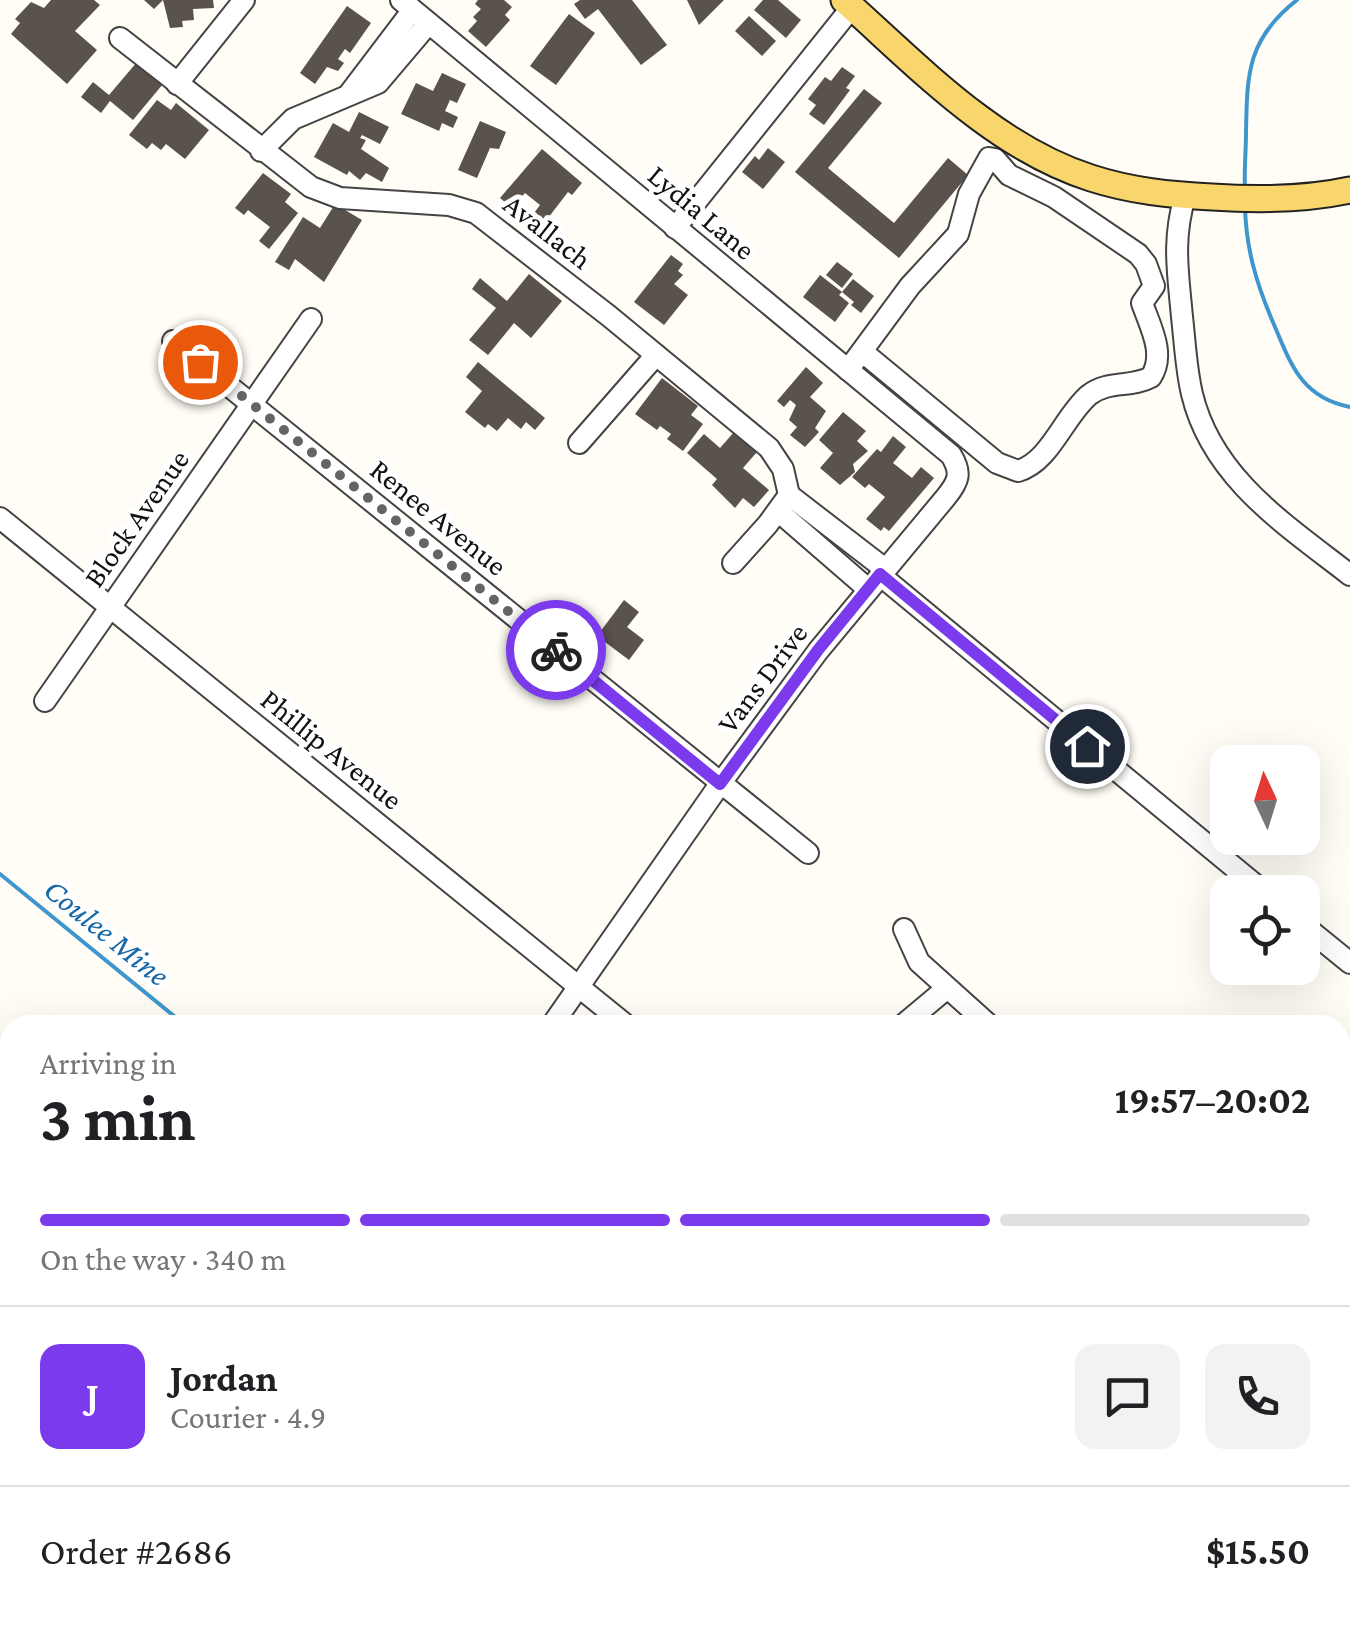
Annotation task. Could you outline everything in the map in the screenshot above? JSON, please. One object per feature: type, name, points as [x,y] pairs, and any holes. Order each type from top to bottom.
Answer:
[{"type":"main road","points":[[848,4],[970,109],[1031,152],[1091,178],[1131,188],[1212,198],[1298,197],[1350,190]]},
{"type":"street","points":[[177,84],[244,0]]},
{"type":"street","points":[[261,151],[292,120],[348,96],[416,13],[436,0]]},
{"type":"street","points":[[675,228],[848,4]]},
{"type":"street","name":"Lydia Lane","points":[[416,13],[951,455],[960,473]]},
{"type":"street","name":"Avallach","points":[[120,38],[310,187],[340,198],[448,204],[476,213],[768,448],[783,469],[784,503],[1243,875]]},
{"type":"street","points":[[848,370],[910,286],[958,234],[969,194],[986,161],[995,158],[1009,174],[1054,197],[1138,254],[1154,286],[1142,302],[1158,350],[1156,370],[1151,377],[1094,391],[1034,463],[1018,471],[997,463],[864,352]]},
{"type":"street","points":[[1184,196],[1175,238],[1188,373],[1198,416],[1231,472],[1263,507],[1350,575]]},
{"type":"street","name":"Block Avenue","points":[[45,702],[312,320]]},
{"type":"street","name":"Renee Avenue","points":[[173,341],[808,853]]},
{"type":"street","points":[[1158,350],[1185,345]]},
{"type":"street","points":[[579,444],[656,355]]},
{"type":"street","name":"Vans Drive","points":[[559,1015],[818,650],[946,497],[960,473]]},
{"type":"street","points":[[733,563],[784,503]]},
{"type":"street","name":"Phillip Avenue","points":[[0,518],[613,1015]]},
{"type":"street","points":[[904,929],[919,962],[977,1015]]},
{"type":"street","points":[[1320,939],[1350,963]]},
{"type":"street","points":[[915,1015],[946,989]]},
{"type":"building","points":[[51,0],[94,0],[100,5],[75,31],[97,50],[67,84],[11,34],[20,23],[15,19],[31,2],[44,8]]},
{"type":"building","points":[[144,0],[163,0],[154,9]]},
{"type":"building","points":[[163,0],[213,0],[214,8],[193,9],[194,20],[182,21],[183,27],[170,28]]},
{"type":"building","points":[[478,0],[504,0],[512,7],[505,15],[510,20],[486,47],[468,31],[481,9],[475,4]]},
{"type":"building","points":[[580,0],[632,0],[667,45],[641,65],[598,9],[585,19],[574,4]]},
{"type":"building","points":[[687,0],[724,0],[699,25]]},
{"type":"building","points":[[763,0],[778,0],[801,20],[786,38],[754,10]]},
{"type":"building","points":[[347,6],[371,23],[350,53],[345,49],[338,59],[344,63],[338,71],[327,67],[315,84],[300,73]]},
{"type":"building","points":[[569,14],[595,33],[556,85],[530,66]]},
{"type":"building","points":[[749,16],[776,41],[762,56],[735,31]]},
{"type":"building","points":[[137,62],[163,84],[133,120],[110,101],[101,113],[81,97],[93,82],[109,95]]},
{"type":"building","points":[[842,67],[855,76],[846,88],[850,90],[824,125],[809,114],[816,105],[808,99],[825,77],[831,81]]},
{"type":"building","points":[[442,73],[466,84],[457,103],[450,100],[445,111],[458,117],[453,128],[442,123],[439,131],[401,114],[416,83],[433,91]]},
{"type":"building","points":[[864,89],[882,103],[828,168],[894,223],[948,158],[968,175],[899,258],[795,172]]},
{"type":"building","points":[[157,100],[171,110],[176,103],[209,130],[185,159],[166,144],[161,150],[152,143],[147,149],[129,135]]},
{"type":"building","points":[[359,112],[389,127],[380,144],[362,135],[360,138],[366,140],[361,149],[389,168],[382,182],[366,173],[360,180],[349,171],[347,175],[314,157],[333,123],[349,132]]},
{"type":"building","points":[[480,121],[506,132],[499,149],[490,148],[477,178],[458,170]]},
{"type":"building","points":[[768,148],[785,162],[763,189],[742,172]]},
{"type":"building","points":[[542,149],[582,183],[572,195],[568,192],[545,222],[534,213],[540,205],[525,193],[512,208],[500,198]]},
{"type":"building","points":[[263,173],[291,194],[285,202],[298,213],[269,249],[259,241],[270,227],[248,210],[244,215],[235,208]]},
{"type":"building","points":[[335,204],[362,220],[324,282],[295,259],[289,270],[275,262],[303,217],[320,228]]},
{"type":"building","points":[[671,255],[683,264],[678,271],[683,275],[674,284],[688,295],[664,325],[634,302]]},
{"type":"building","points":[[837,262],[853,274],[842,288],[826,275]]},
{"type":"building","points":[[529,274],[562,301],[531,338],[514,323],[488,355],[469,340],[496,308],[472,289],[480,278],[507,301]]},
{"type":"building","points":[[820,275],[842,292],[839,295],[849,303],[835,322],[803,297]]},
{"type":"building","points":[[853,279],[874,296],[861,313],[842,292]]},
{"type":"building","points":[[478,362],[545,418],[535,430],[526,422],[521,429],[508,418],[497,431],[488,424],[485,428],[465,412],[482,391],[466,377]]},
{"type":"building","points":[[806,367],[823,383],[810,397],[826,411],[815,428],[819,432],[805,447],[790,435],[797,427],[789,420],[796,405],[790,400],[784,407],[777,401]]},
{"type":"building","points":[[662,378],[698,406],[691,415],[703,424],[683,451],[667,439],[671,434],[660,426],[657,430],[635,414]]},
{"type":"building","points":[[843,412],[866,431],[857,441],[868,451],[853,464],[855,472],[840,485],[820,468],[833,453],[819,440]]},
{"type":"building","points":[[734,432],[757,452],[743,468],[769,490],[754,507],[743,498],[735,508],[712,485],[717,479],[687,453],[704,434],[720,448]]},
{"type":"building","points":[[893,436],[906,447],[893,463],[912,478],[921,467],[934,478],[889,531],[884,527],[881,531],[866,519],[885,497],[852,477]]},
{"type":"building","points":[[624,600],[639,612],[627,627],[644,640],[629,660],[597,636]]},
{"type":"waterway","points":[[1245,188],[1247,93],[1253,59],[1268,29],[1297,0]]},
{"type":"waterway","points":[[1245,207],[1247,237],[1257,278],[1291,363],[1319,395],[1350,407]]},
{"type":"waterway","name":"Coulee Mine","points":[[0,874],[173,1015]]},
{"type":"way so far","points":[[200,362],[556,650]]},
{"type":"route","points":[[556,650],[720,784],[818,650],[880,574],[1087,746]]}]
